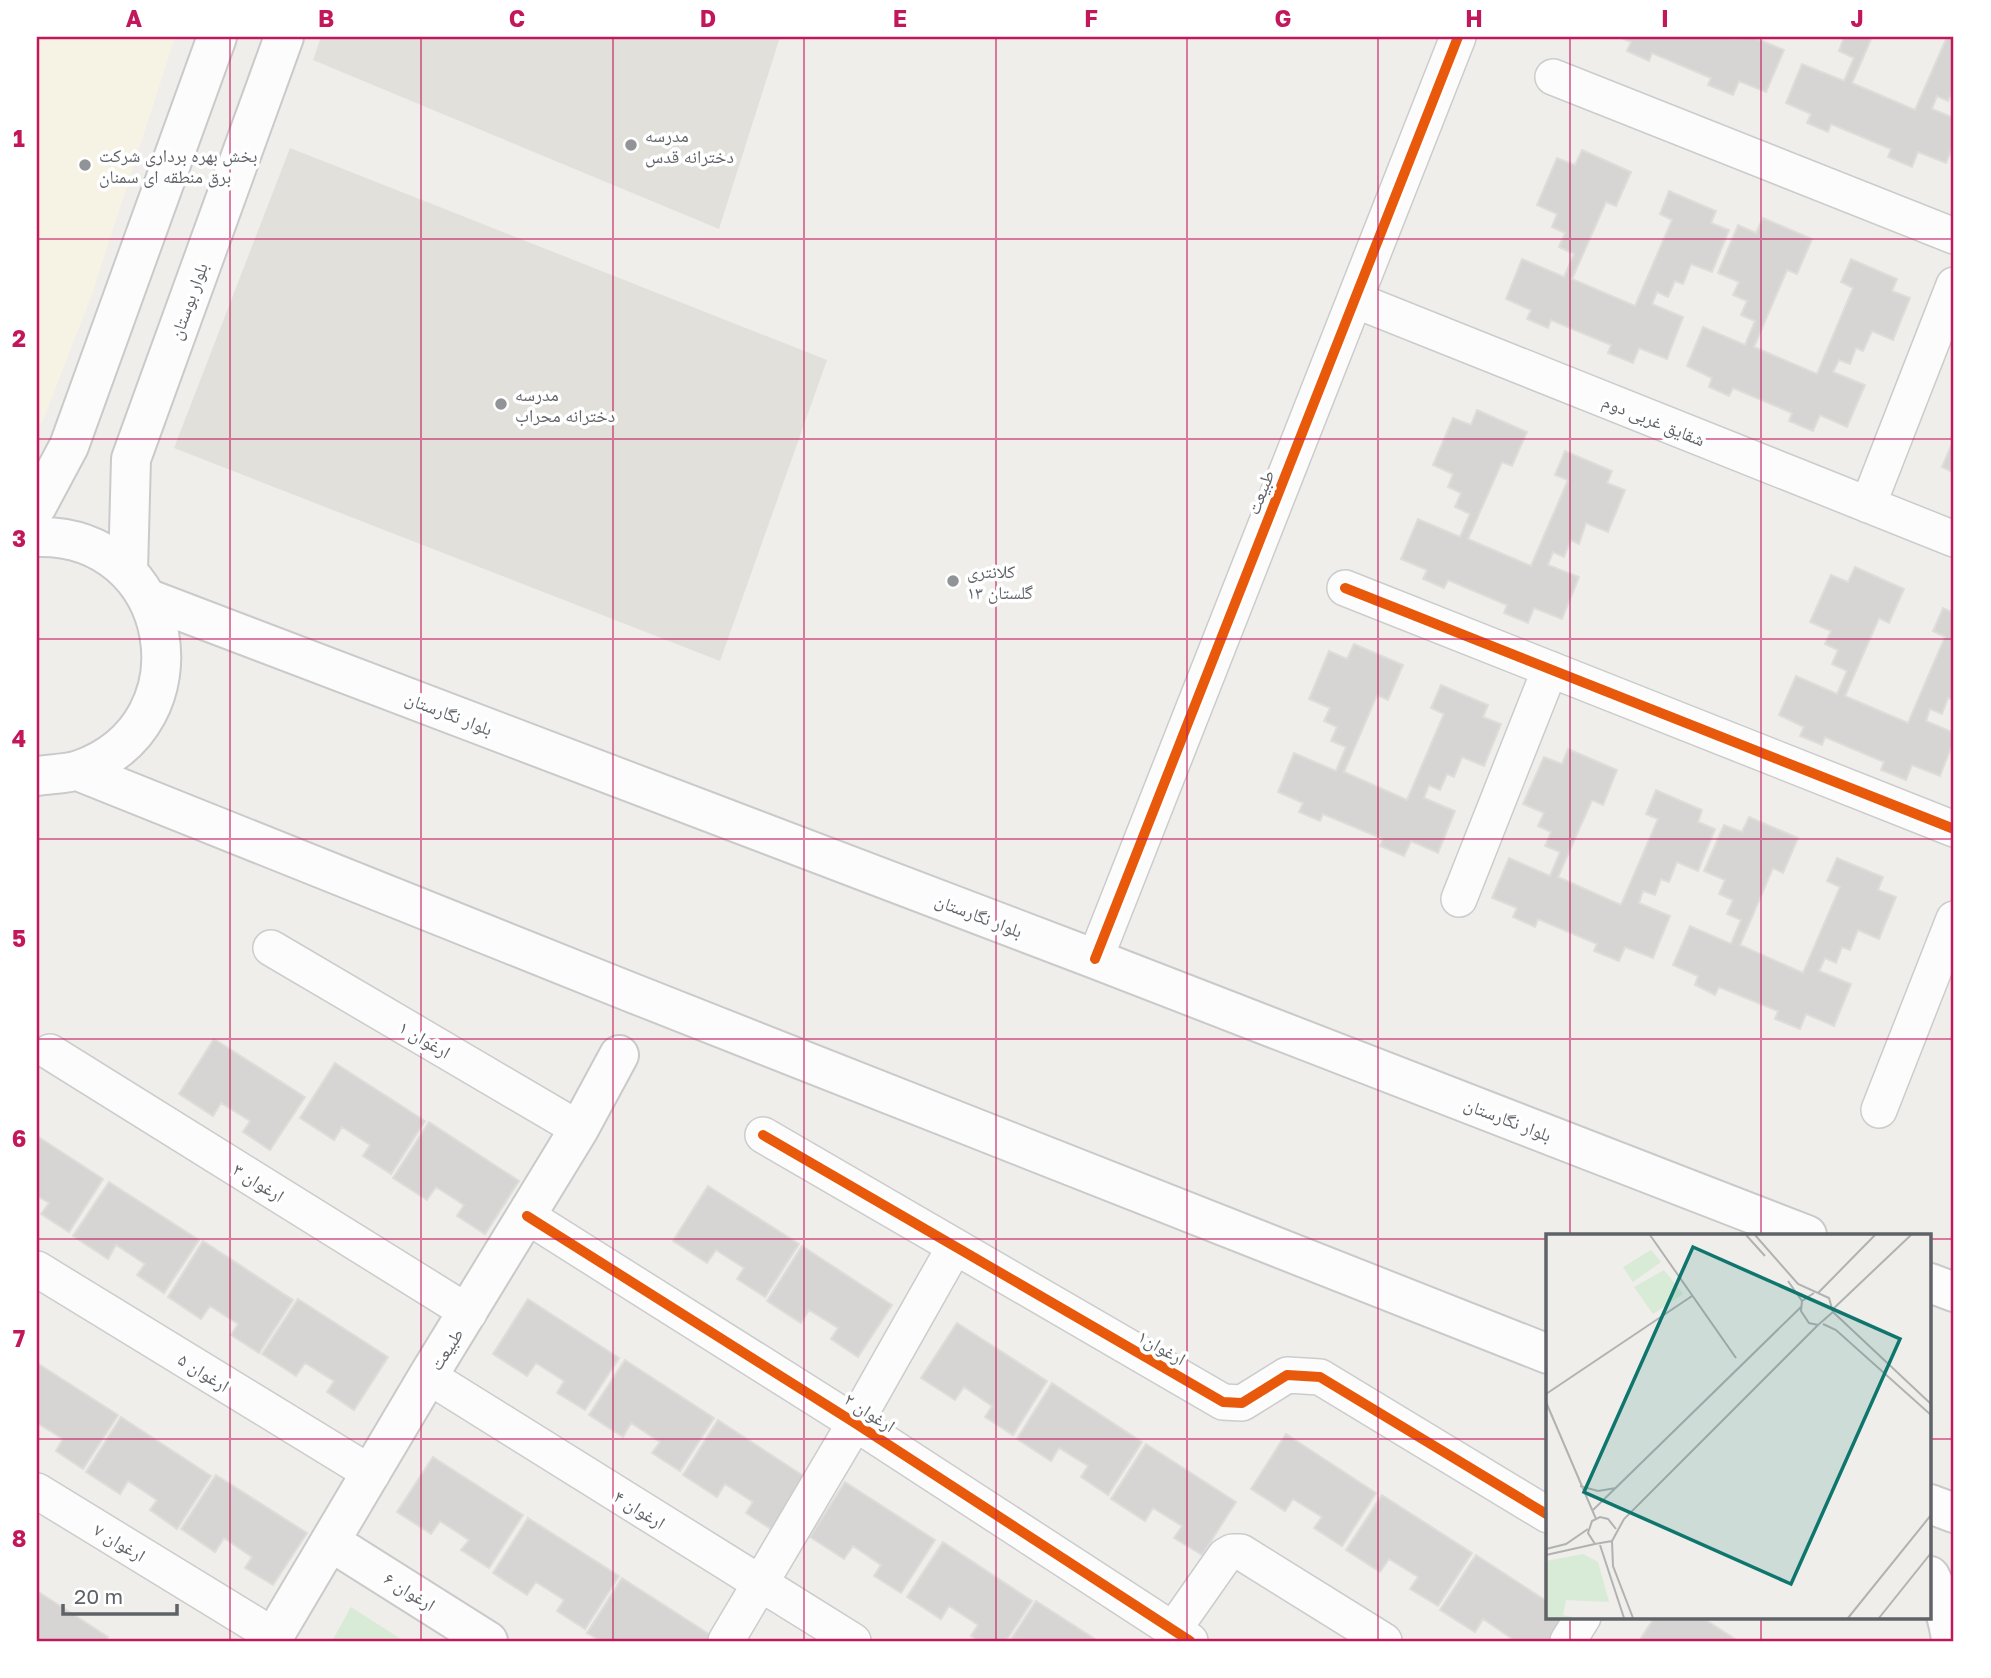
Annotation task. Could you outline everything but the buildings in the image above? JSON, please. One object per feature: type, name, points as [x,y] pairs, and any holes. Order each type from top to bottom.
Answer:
[{"type":"main road","points":[[37,506],[69,446],[217,37]]},
{"type":"main road","name":"بلوار بوستان","points":[[78,771],[109,756],[135,732],[153,702],[162,667],[160,632],[138,585],[131,459],[284,37]]},
{"type":"main road","name":"بلوار نگارستان","points":[[37,537],[60,536],[96,548],[138,585],[1804,1234]]},
{"type":"main road","points":[[37,776],[78,771],[643,997],[1546,1352]]},
{"type":"main road","name":"طبیعت","points":[[272,1639],[579,1129],[619,1055]]},
{"type":"main road","points":[[1932,1284],[1954,1293]]},
{"type":"main road","points":[[1932,1505],[1954,1513]]},
{"type":"main road","name":"ارغوان ۶","points":[[331,1542],[488,1641]]},
{"type":"main road","points":[[1932,1580],[1950,1628],[1951,1641]]},
{"type":"street","name":"طبیعت","points":[[1095,959],[1458,37]]},
{"type":"street","points":[[1553,77],[1954,236]]},
{"type":"street","points":[[1868,505],[1954,285]]},
{"type":"street","name":"شقایق غربی دوم","points":[[1355,300],[1954,540]]},
{"type":"street","points":[[1345,588],[1954,829]]},
{"type":"street","points":[[1459,900],[1550,669]]},
{"type":"street","points":[[1880,1110],[1954,919]]},
{"type":"street","name":"ارغوان ۱","points":[[271,948],[579,1129]]},
{"type":"street","name":"ارغوان ۳","points":[[50,1052],[469,1313]]},
{"type":"street","name":"ارغوان۱","points":[[763,1135],[1223,1402],[1242,1404],[1287,1376],[1320,1377],[1546,1515]]},
{"type":"street","name":"ارغوان ۲","points":[[527,1216],[855,1423],[1182,1636]]},
{"type":"street","points":[[726,1641],[855,1423],[954,1248]]},
{"type":"street","name":"ارغوان ۵","points":[[37,1269],[372,1474]]},
{"type":"street","name":"ارغوان ۴","points":[[428,1376],[853,1641]]},
{"type":"street","name":"ارغوان ۷","points":[[37,1491],[272,1639]]},
{"type":"street","points":[[1182,1636],[1225,1556],[1232,1552],[1241,1552],[1384,1641]]},
{"type":"street","points":[[1568,1641],[1582,1618]]},
{"type":"shaded area","name":"بخش بهره برداری شرکت برق منطقه ای سمنان","points":[[37,37],[175,37],[92,294],[42,423],[37,423]]},
{"type":"shaded area","name":"مدرسه دخترانه قدس","points":[[321,37],[780,37],[719,229],[313,60]]},
{"type":"shaded area","name":"مدرسه دخترانه محراب","points":[[290,148],[827,360],[720,661],[174,448]]},
{"type":"green space","points":[[351,1607],[404,1641],[332,1641]]},
{"type":"cycle path","points":[[1095,959],[1458,37]]},
{"type":"cycle path","points":[[1345,588],[1954,829]]},
{"type":"cycle path","points":[[763,1135],[1223,1402],[1242,1403],[1287,1375],[1320,1377],[1546,1514]]},
{"type":"cycle path","points":[[527,1216],[855,1423],[1190,1641]]},
{"type":"place","name":"مدرسه دخترانه قدس","points":[[631,145]]},
{"type":"place","name":"بخش بهره برداری شرکت برق منطقه ای سمنان","points":[[85,165]]},
{"type":"place","name":"مدرسه دخترانه محراب","points":[[501,404]]},
{"type":"place","name":"کلانتری ۱۳ گلستان","points":[[953,581]]}]
